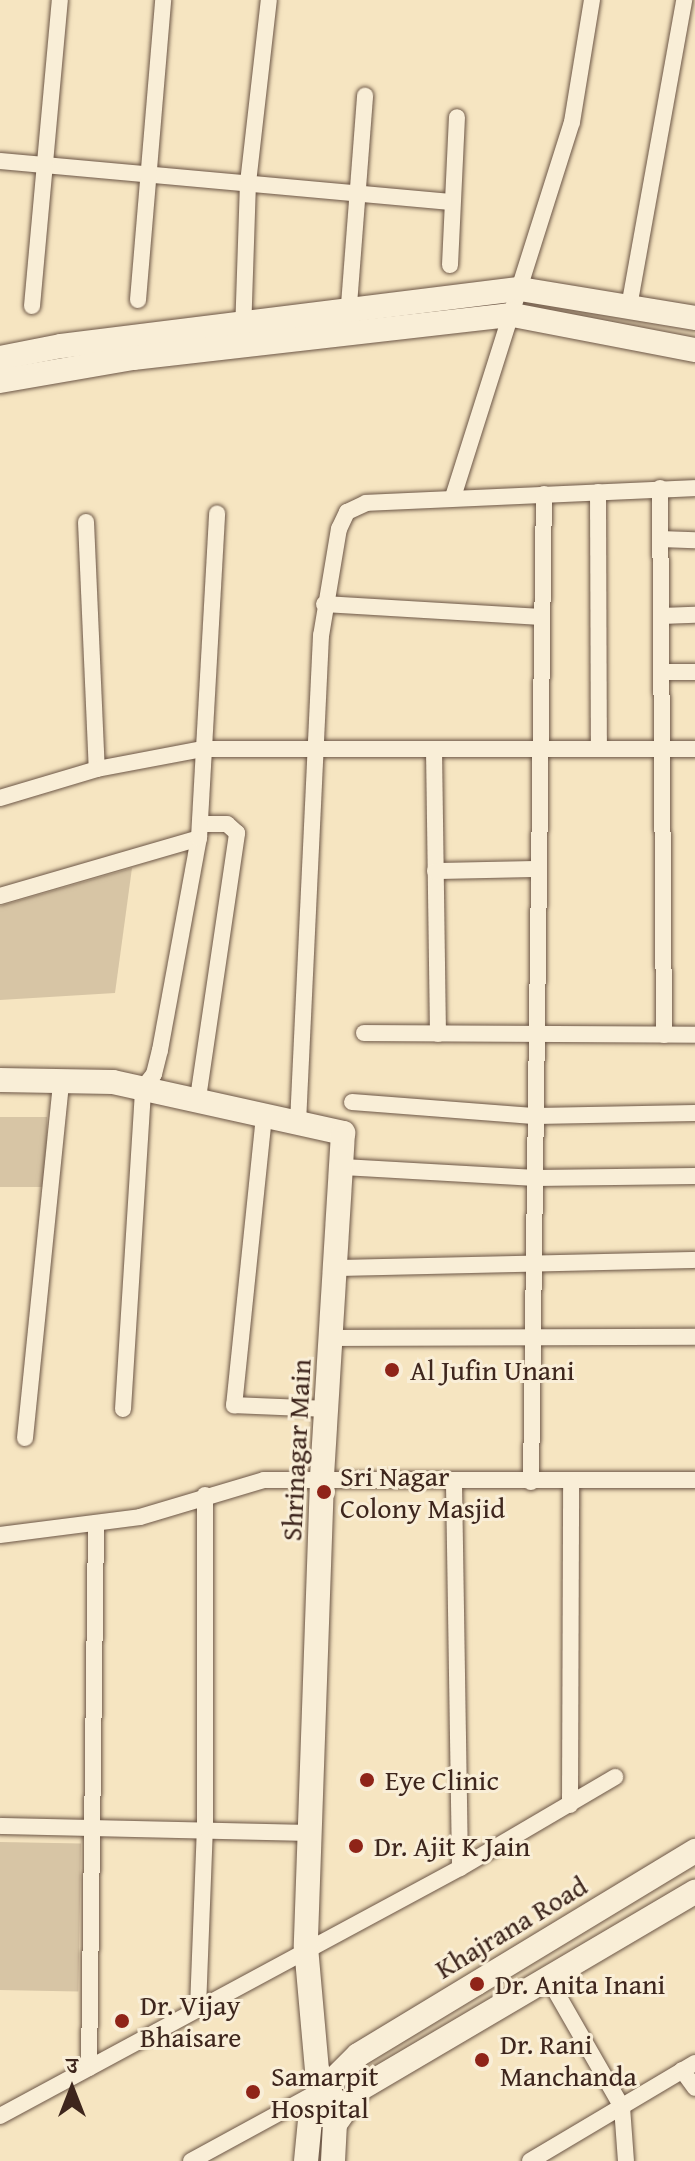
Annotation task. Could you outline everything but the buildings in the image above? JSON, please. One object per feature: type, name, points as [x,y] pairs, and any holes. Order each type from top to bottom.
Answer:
[{"type":"main road","points":[[0,381],[17,361],[243,334],[348,309],[520,289],[695,318]]},
{"type":"main road","points":[[243,334],[348,334],[513,315],[695,350]]},
{"type":"main road","name":"Shrinagar Main","points":[[0,1080],[61,1081],[143,1088],[343,1133],[322,1480],[313,1833],[306,1947],[317,2070],[324,2089],[341,2112]]},
{"type":"main road","name":"Khajrana Road","points":[[324,2089],[358,2055],[695,1851]]},
{"type":"main road","points":[[333,2161],[341,2112],[386,2070],[695,1892]]},
{"type":"main road","points":[[306,2161],[310,2120],[324,2089]]},
{"type":"street","points":[[32,306],[60,0]]},
{"type":"street","points":[[138,300],[163,0]]},
{"type":"street","points":[[243,334],[248,183],[269,0]]},
{"type":"street","points":[[453,497],[572,122],[592,0]]},
{"type":"street","points":[[629,307],[684,0]]},
{"type":"street","points":[[348,334],[365,96]]},
{"type":"street","points":[[450,265],[457,117]]},
{"type":"street","points":[[0,161],[451,202]]},
{"type":"street","points":[[660,488],[664,1035]]},
{"type":"street","points":[[298,1123],[314,749],[324,604],[347,512],[366,503],[453,497],[695,488]]},
{"type":"street","points":[[598,492],[599,749]]},
{"type":"street","points":[[531,1482],[544,494]]},
{"type":"street","points":[[123,1409],[143,1088],[154,1074],[160,1050],[199,831],[217,513]]},
{"type":"street","points":[[86,522],[97,769]]},
{"type":"street","points":[[660,539],[695,540]]},
{"type":"street","points":[[324,604],[542,617]]},
{"type":"street","points":[[661,616],[695,615]]},
{"type":"street","points":[[661,672],[695,672]]},
{"type":"street","points":[[0,798],[97,769],[203,749],[695,749]]},
{"type":"street","points":[[434,749],[438,1034]]},
{"type":"street","points":[[0,896],[199,831],[227,824],[237,833],[198,1098]]},
{"type":"street","points":[[435,871],[538,869]]},
{"type":"street","points":[[364,1033],[695,1035]]},
{"type":"street","points":[[25,1438],[61,1081]]},
{"type":"street","points":[[352,1102],[536,1116],[695,1113]]},
{"type":"street","points":[[264,1116],[234,1405],[326,1409]]},
{"type":"street","points":[[343,1167],[536,1178],[695,1176]]},
{"type":"street","points":[[336,1268],[695,1260]]},
{"type":"street","points":[[331,1338],[695,1337]]},
{"type":"street","points":[[0,1535],[140,1517],[205,1495],[264,1480],[571,1483],[695,1480]]},
{"type":"street","points":[[454,1483],[460,1868]]},
{"type":"street","points":[[570,1805],[571,1483]]},
{"type":"street","points":[[198,2008],[205,1827],[205,1495]]},
{"type":"street","points":[[89,2068],[96,1523]]},
{"type":"street","points":[[0,2116],[306,1947],[460,1868],[615,1777]]},
{"type":"street","points":[[0,1826],[205,1827],[313,1833]]},
{"type":"street","points":[[548,1978],[622,2107],[626,2161]]},
{"type":"street","points":[[530,2161],[689,2066],[695,2088]]},
{"type":"street","points":[[191,2161],[324,2089]]},
{"type":"shaded area","points":[[132,868],[115,993],[0,1000],[0,906]]},
{"type":"shaded area","points":[[0,1117],[47,1117],[47,1187],[0,1187]]},
{"type":"shaded area","points":[[0,1842],[81,1843],[78,1991],[0,1990]]},
{"type":"place","name":"Al Jufin Unani","points":[[392,1370]]},
{"type":"place","name":"Sri Nagar Colony Masjid","points":[[324,1492]]},
{"type":"place","name":"Eye Clinic","points":[[367,1780]]},
{"type":"place","name":"Dr. Ajit K Jain","points":[[356,1846]]},
{"type":"place","name":"Dr. Anita Inani","points":[[477,1984]]},
{"type":"place","name":"Dr. Vijay Bhaisare","points":[[122,2021]]},
{"type":"place","name":"Dr. Rani Manchanda","points":[[482,2060]]},
{"type":"place","name":"Samarpit Hospital","points":[[253,2092]]}]
